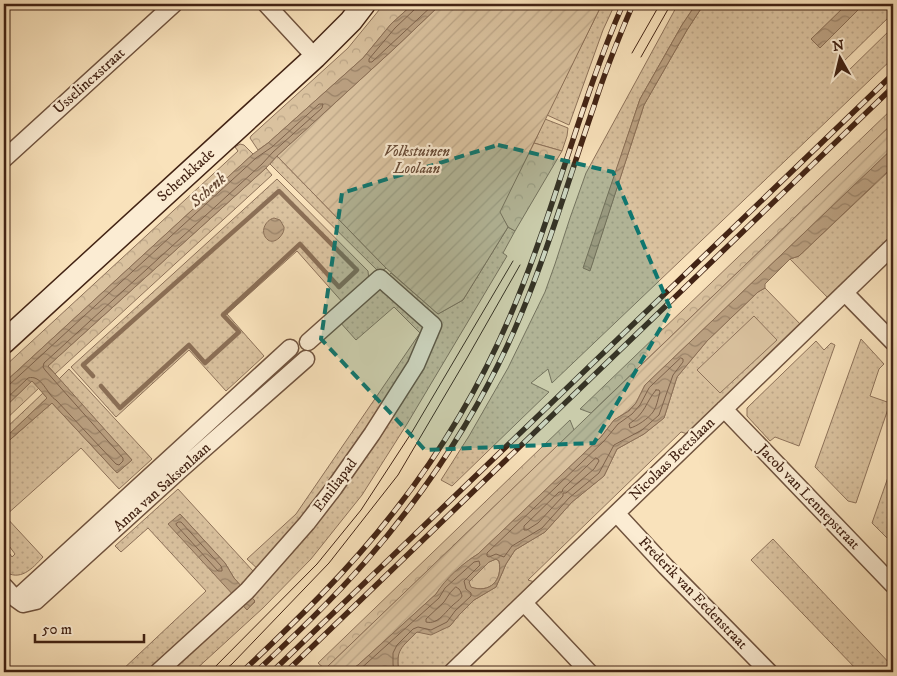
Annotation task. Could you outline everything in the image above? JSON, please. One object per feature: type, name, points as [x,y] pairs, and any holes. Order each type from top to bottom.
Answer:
[{"type":"street","name":"Usselincxstraat","points":[[4,159],[174,4]]},
{"type":"street","points":[[266,4],[315,57]]},
{"type":"street","name":"Schenkkade","points":[[4,342],[315,57],[364,4]]},
{"type":"street","name":"Nicolaas Beetslaan","points":[[452,672],[893,246]]},
{"type":"street","name":"Anna van Saksenlaan","points":[[307,351],[304,340],[298,339],[292,342],[290,348],[16,599],[23,604],[36,601],[307,351],[380,278]]},
{"type":"street","name":"Emiliapad","points":[[158,672],[241,596],[307,523],[340,481],[416,365],[433,325],[380,278]]},
{"type":"street","points":[[845,293],[893,342]]},
{"type":"street","name":"Jacob van Lennepstraat","points":[[724,409],[893,585]]},
{"type":"street","name":"Frederik van Eedenstraat","points":[[617,514],[769,672]]},
{"type":"street","points":[[4,586],[16,599]]},
{"type":"street","points":[[524,603],[589,672]]},
{"type":"highlighted area","points":[[498,145],[613,172],[671,310],[594,443],[425,450],[321,339],[342,193]]},
{"type":"green space","points":[[384,4],[413,4],[391,24],[363,58],[258,150],[250,138],[251,136],[348,48]]},
{"type":"green space","name":"Volkstuinen Loolaan","points":[[441,4],[602,4],[500,212],[508,227],[463,300],[438,314],[386,268],[277,156]]},
{"type":"green space","points":[[602,4],[615,4],[603,30],[569,125],[547,115]]},
{"type":"green space","points":[[678,4],[696,4],[640,99],[584,268],[590,270],[644,105],[704,4],[847,4],[812,39],[820,48],[864,4],[893,4],[893,13],[838,67],[845,74],[893,27],[893,58],[552,383],[548,369],[531,383],[549,392],[452,486],[441,480],[508,368],[545,292],[586,173]]},
{"type":"green space","points":[[893,108],[893,123],[591,413],[580,409]]},
{"type":"green space","points":[[545,119],[568,128],[562,151],[534,143]]},
{"type":"green space","points":[[893,123],[893,148],[645,385],[636,403],[614,420],[601,437],[478,554],[455,572],[436,594],[358,665],[342,673],[325,669]]},
{"type":"green space","points":[[534,143],[562,151],[515,231],[508,227],[499,212]]},
{"type":"green space","points":[[240,144],[244,145],[253,154],[4,383],[4,367],[238,151],[235,147]]},
{"type":"green space","points":[[277,156],[386,268],[380,273],[270,164]]},
{"type":"green space","points":[[266,168],[272,175],[55,374],[48,366]]},
{"type":"green space","points":[[888,172],[893,178],[893,239],[830,300],[790,259],[799,256]]},
{"type":"green space","points":[[277,179],[368,271],[369,281],[344,304],[297,251],[227,314],[264,356],[226,391],[189,350],[116,417],[71,367]]},
{"type":"green space","points":[[508,227],[515,231],[503,253],[507,256],[407,424],[362,495],[311,559],[263,608],[193,672],[162,672],[240,602],[247,609],[255,602],[248,595],[439,327],[385,279],[391,273],[438,314],[463,300]]},
{"type":"green space","points":[[765,288],[803,327],[691,435],[681,432],[528,580],[538,583],[444,672],[399,672],[398,655],[401,648],[417,632],[450,626],[474,600],[496,587],[506,564],[515,550],[545,532],[572,502],[604,476],[617,449],[644,434],[664,418],[677,377],[707,341],[758,292]]},
{"type":"green space","points":[[380,289],[388,292],[429,326],[370,431],[260,571],[247,559],[296,514],[420,333],[394,307],[356,340],[339,321],[372,291]]},
{"type":"green space","points":[[754,316],[777,340],[720,393],[697,370]]},
{"type":"green space","points":[[861,339],[884,364],[879,369],[870,396],[890,403],[856,503],[848,501],[815,467]]},
{"type":"green space","points":[[816,341],[824,350],[831,343],[835,345],[799,446],[775,437],[770,441],[747,416],[747,408]]},
{"type":"green space","points":[[69,369],[152,459],[119,489],[81,448],[5,516],[43,557],[25,573],[20,575],[10,574],[4,571],[4,546],[12,557],[15,554],[4,539],[4,445],[52,403],[117,473],[132,460],[59,379]]},
{"type":"green space","points":[[32,381],[39,388],[4,421],[4,408]]},
{"type":"green space","points":[[43,393],[47,398],[4,439],[4,430]]},
{"type":"green space","points":[[570,420],[574,430],[325,669],[318,663]]},
{"type":"green space","points":[[893,463],[893,544],[872,523]]},
{"type":"green space","points":[[178,489],[255,575],[243,589],[225,563],[180,514],[236,597],[151,672],[120,672],[206,591],[148,528],[121,552],[115,546]]},
{"type":"green space","points":[[773,539],[893,667],[893,672],[859,672],[751,560]]},
{"type":"green space","points":[[496,559],[499,561],[500,568],[497,579],[493,584],[484,589],[470,587],[469,582],[489,562]]},
{"type":"water","points":[[413,4],[441,4],[266,168],[48,366],[132,460],[117,473],[52,403],[4,445],[4,439],[47,398],[32,381],[4,408],[4,383],[253,154],[268,143],[363,58],[391,24]]},
{"type":"water","points":[[696,4],[704,4],[644,105],[590,271],[583,268],[640,99]]},
{"type":"water","points":[[847,4],[864,4],[820,48],[811,39]]},
{"type":"water","points":[[893,148],[893,178],[887,172],[799,256],[790,259],[765,284],[765,288],[758,292],[707,341],[677,377],[664,418],[644,434],[617,449],[604,476],[572,502],[545,532],[515,550],[506,564],[496,587],[474,600],[450,626],[431,635],[417,632],[401,649],[398,659],[399,672],[347,672],[358,665],[436,594],[455,572],[478,554],[601,437],[614,420],[629,411],[636,403],[645,385]],"holes":[[[496,559],[499,561],[499,574],[494,584],[484,589],[471,587],[469,582],[489,562]]]},
{"type":"water","points":[[274,218],[280,220],[284,230],[279,238],[271,241],[265,237],[264,227],[268,221]]},
{"type":"water","points":[[180,514],[225,563],[234,578],[255,601],[247,610],[168,524]]},
{"type":"waterway","points":[[93,376],[83,365],[279,191],[357,270],[339,287],[300,244],[223,315],[239,332],[205,363],[189,345],[120,408],[101,386]]},
{"type":"tram line","points":[[632,53],[660,4]]},
{"type":"tram line","points":[[641,57],[671,4]]},
{"type":"tram line","points":[[210,672],[317,564],[361,510],[412,432],[513,261]]},
{"type":"tram line","points":[[222,672],[232,664],[329,563],[398,475],[520,265]]},
{"type":"railway","points":[[242,672],[320,596],[376,534],[411,490],[459,417],[487,366],[511,314],[540,237],[607,42],[623,4]]},
{"type":"railway","points":[[256,672],[340,590],[388,535],[449,452],[484,393],[526,303],[603,80],[633,4]]},
{"type":"railway","points":[[272,672],[893,74]]},
{"type":"railway","points":[[286,672],[893,87]]},
{"type":"water label","name":"Schenk","points":[[208,190]]}]
